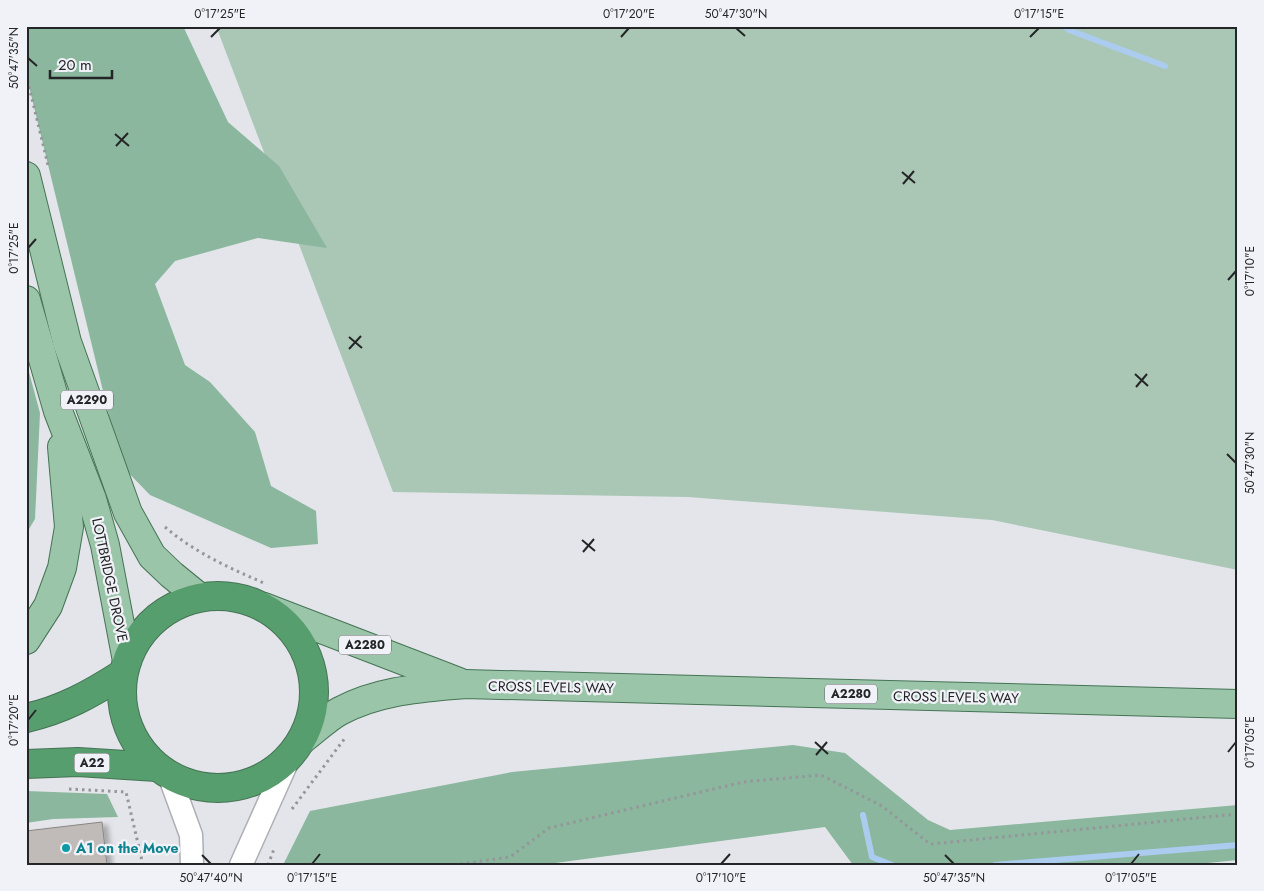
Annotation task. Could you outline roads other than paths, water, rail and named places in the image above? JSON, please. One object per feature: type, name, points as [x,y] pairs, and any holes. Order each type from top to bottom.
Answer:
[{"type":"highway","points":[[221,595],[243,599],[267,596],[301,642],[311,665],[315,690],[312,715],[296,748],[269,774],[245,785],[219,789],[193,785],[163,771],[140,749],[128,728],[122,704],[125,668],[138,638],[154,619],[175,605],[199,597],[221,595]]},
{"type":"highway","points":[[26,718],[47,714],[81,700],[125,668]]},
{"type":"highway","name":"A22","points":[[26,764],[78,762],[163,771]]},
{"type":"main road","name":"A2290","points":[[38,171],[67,342],[128,513],[152,556],[199,597]]},
{"type":"main road","name":"LOTTBRIDGE DROVE","points":[[26,300],[58,411],[92,499],[105,545],[125,668]]},
{"type":"main road","points":[[26,640],[48,606],[62,568],[69,527],[58,411]]},
{"type":"main road","name":"CROSS LEVELS WAY","points":[[267,596],[465,684]]},
{"type":"main road","name":"CROSS LEVELS WAY","points":[[296,748],[340,711],[377,695],[465,684],[1238,704]]},
{"type":"street","points":[[241,865],[296,748]]},
{"type":"street","points":[[163,771],[191,835],[192,865]]},
{"type":"waterway","points":[[1064,26],[1069,30],[1165,66]]},
{"type":"waterway","points":[[863,815],[872,857],[892,865]]},
{"type":"waterway","points":[[995,865],[1238,845]]},
{"type":"place","name":"A1 on the Move","points":[[66,848]]}]
